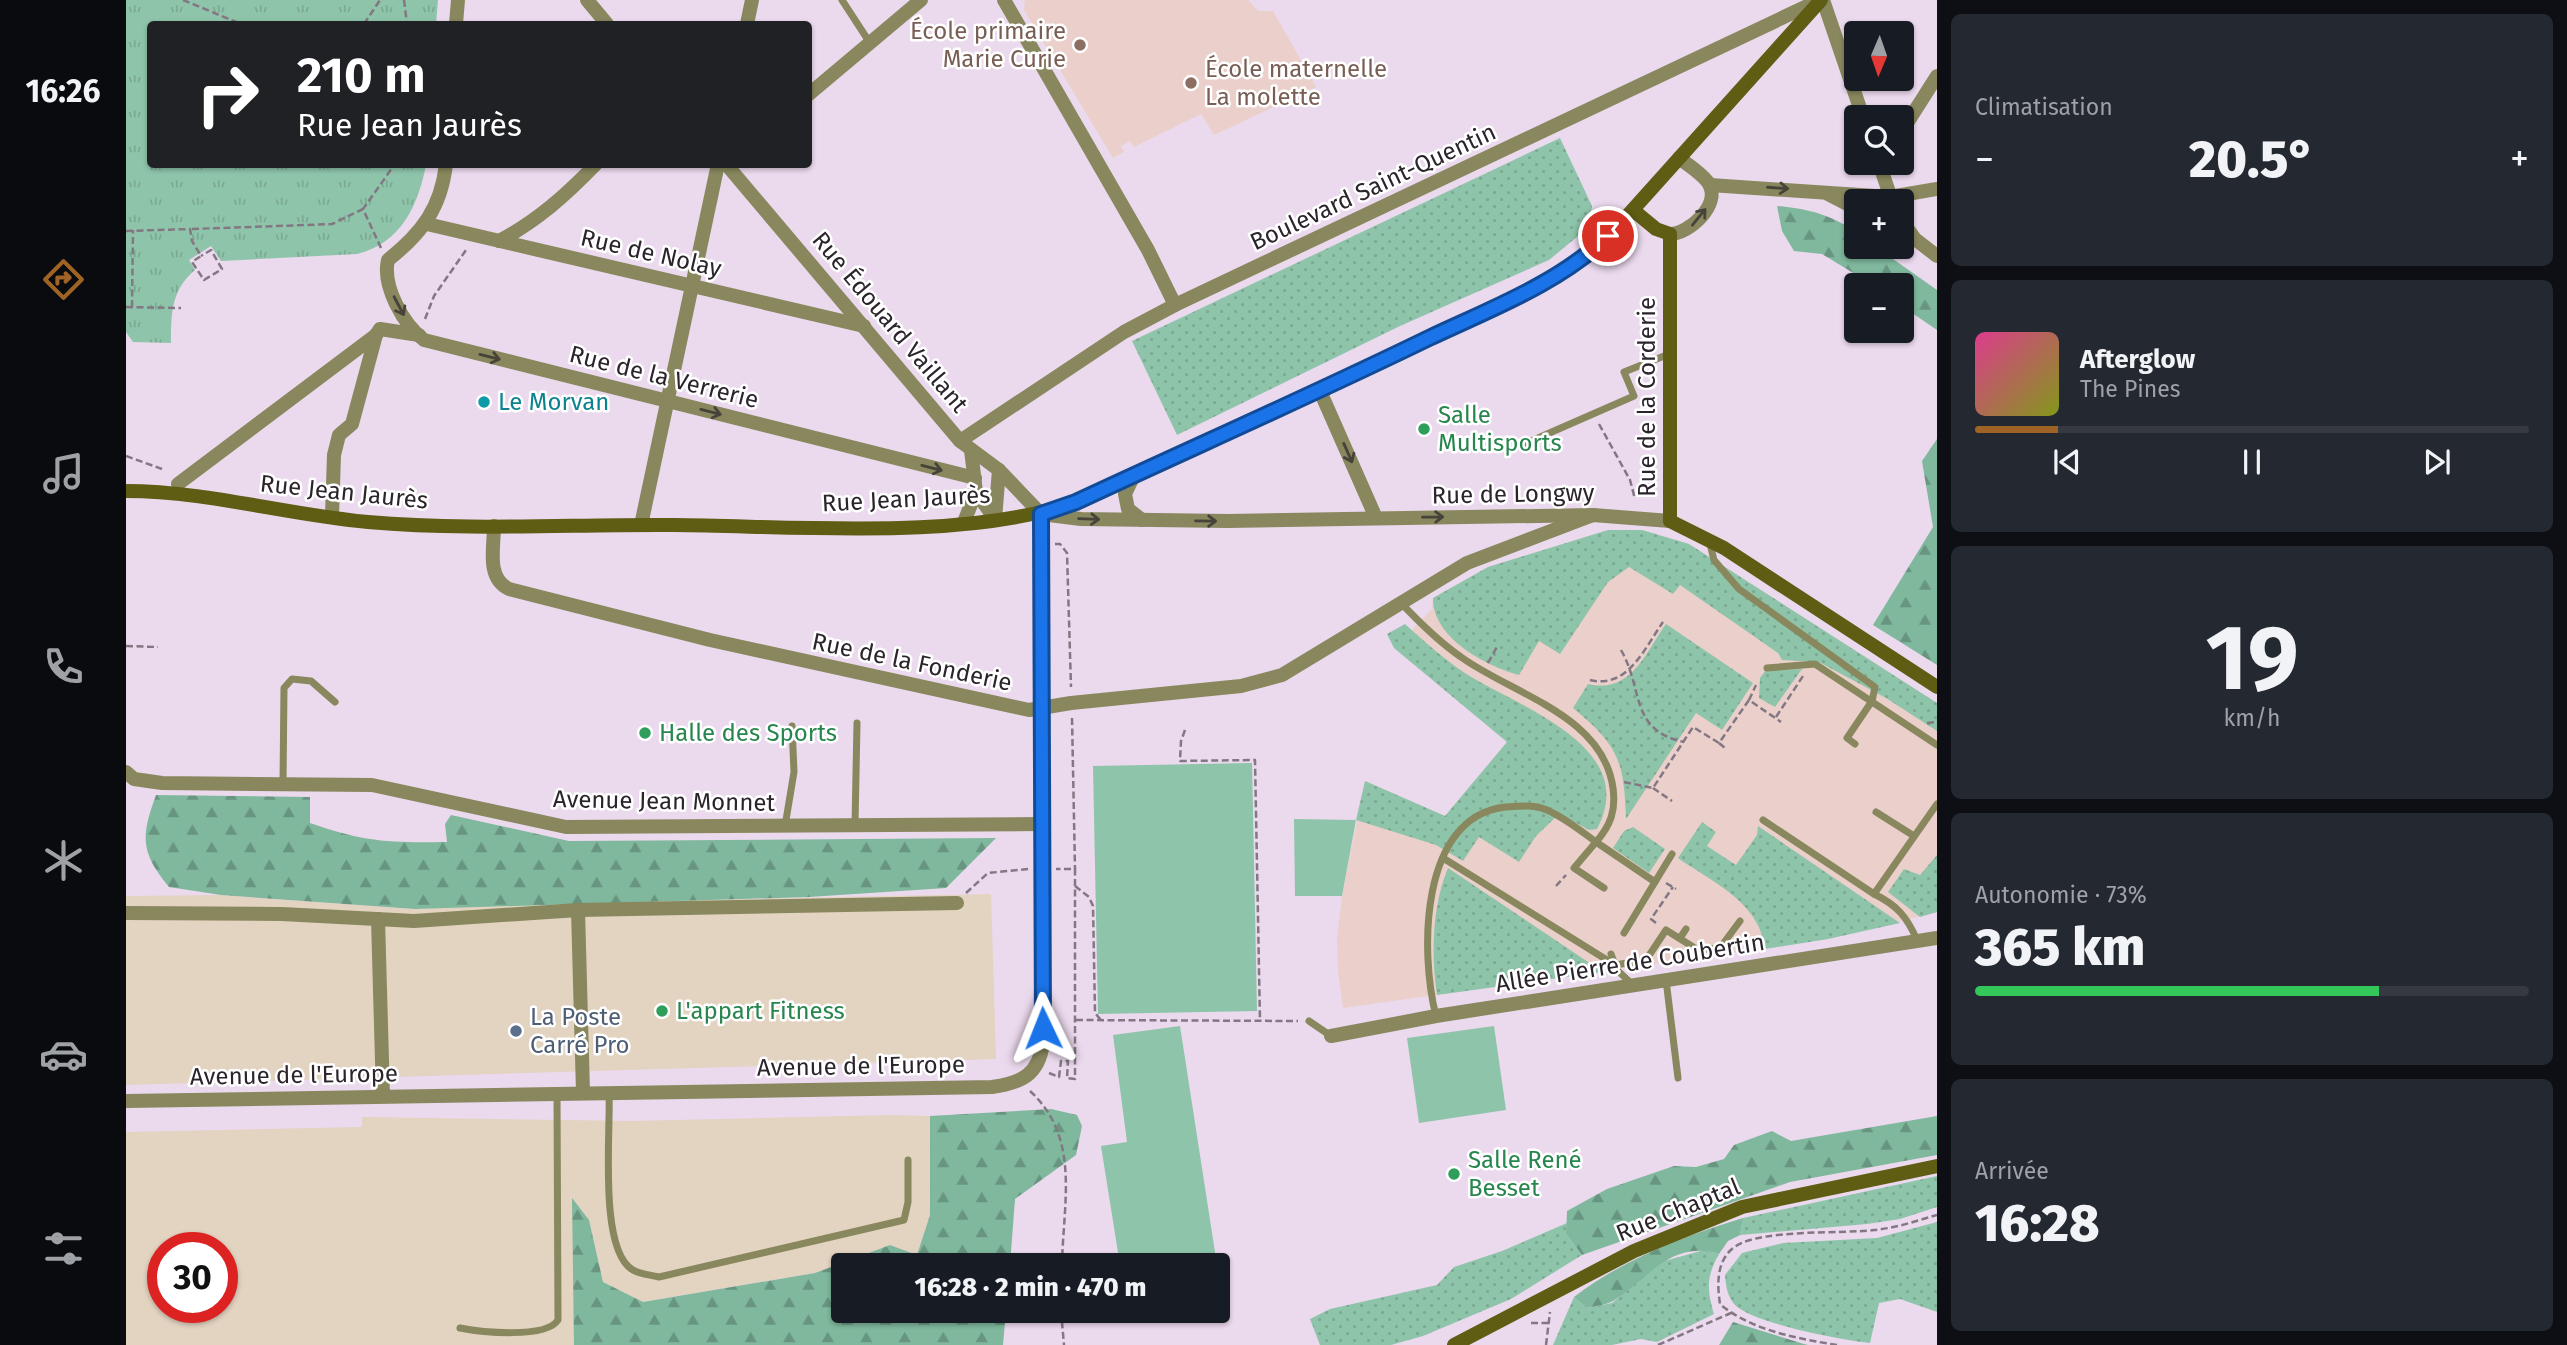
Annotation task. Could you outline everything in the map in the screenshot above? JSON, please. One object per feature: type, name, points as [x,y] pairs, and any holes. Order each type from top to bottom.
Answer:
[{"type":"main road","name":"Rue Jean Jaurès","points":[[126,491],[177,494],[388,523],[494,526],[861,527],[964,522],[1041,514],[1320,391],[1553,278],[1596,247],[1620,224],[1821,0]]},
{"type":"main road","points":[[1633,210],[1656,229],[1670,234]]},
{"type":"main road","name":"Rue de la Corderie","points":[[1670,234],[1670,521]]},
{"type":"main road","name":"Rue de Longwy","points":[[1670,521],[1710,540],[1937,687]]},
{"type":"main road","name":"Rue Chaptal","points":[[1454,1345],[1633,1251],[1742,1207],[1937,1166]]},
{"type":"street","points":[[456,21],[458,0]]},
{"type":"street","points":[[587,0],[604,21]]},
{"type":"street","points":[[748,21],[752,0]]},
{"type":"street","points":[[812,92],[921,0]]},
{"type":"street","points":[[1004,0],[1141,238],[1175,305]]},
{"type":"street","points":[[1821,0],[1859,105]]},
{"type":"street","name":"Boulevard Saint-Quentin","points":[[966,445],[1124,332],[1175,305],[1821,0]]},
{"type":"street","points":[[1914,112],[1937,76]]},
{"type":"street","points":[[1679,158],[1710,185],[1844,194]]},
{"type":"street","points":[[419,335],[400,310],[389,286],[385,259],[388,260],[427,224],[437,205],[445,168]]},
{"type":"street","points":[[499,241],[528,226],[549,210],[592,168]]},
{"type":"street","points":[[640,525],[717,168]]},
{"type":"street","name":"Rue Édouard Vaillant","points":[[729,168],[966,445],[999,470],[1041,514]]},
{"type":"street","points":[[1670,234],[1686,232],[1710,205],[1710,185]]},
{"type":"street","points":[[1914,194],[1937,189]]},
{"type":"street","points":[[1820,191],[1844,203]]},
{"type":"street","name":"Rue de Nolay","points":[[427,224],[864,326]]},
{"type":"street","points":[[1914,239],[1937,256]]},
{"type":"street","name":"Rue de la Verrerie","points":[[376,335],[380,329],[387,328],[419,335],[433,343],[667,401],[975,485]]},
{"type":"street","points":[[178,484],[376,335]]},
{"type":"street","points":[[332,516],[334,455],[338,435],[352,424],[376,335]]},
{"type":"street","points":[[1320,391],[1376,518]]},
{"type":"street","points":[[966,445],[975,485],[995,519]]},
{"type":"street","points":[[995,519],[999,470]]},
{"type":"street","points":[[1134,475],[1125,494],[1128,509],[1142,520]]},
{"type":"street","points":[[964,522],[975,485]]},
{"type":"street","points":[[1019,1081],[1037,1067],[1043,1043],[1040,869],[1041,514]]},
{"type":"street","name":"Rue de Longwy","points":[[1041,514],[1081,519],[1142,520],[1592,515],[1670,521]]},
{"type":"street","name":"Rue de la Fonderie","points":[[494,526],[494,575],[502,586],[509,589],[710,640],[1013,709],[1196,692],[1268,680],[1331,648],[1467,563],[1592,515]]},
{"type":"street","name":"Avenue Jean Monnet","points":[[126,772],[147,782],[372,785],[566,827],[1040,824]]},
{"type":"street","points":[[126,913],[414,921],[578,910],[960,900]]},
{"type":"street","points":[[578,910],[583,1092]]},
{"type":"street","points":[[379,919],[383,1096]]},
{"type":"street","name":"Allée Pierre de Coubertin","points":[[1331,1036],[1436,1016],[1937,939]]},
{"type":"street","name":"Avenue de l'Europe","points":[[126,1101],[992,1087],[1019,1081]]},
{"type":"lane","points":[[842,0],[871,43]]},
{"type":"lane","points":[[1521,445],[1634,396],[1624,372],[1670,353]]},
{"type":"lane","points":[[1710,540],[1714,560],[1739,589],[1875,687],[1872,701],[1847,738],[1855,744]]},
{"type":"lane","points":[[1401,603],[1459,656],[1540,703],[1592,741],[1612,780],[1613,817],[1574,868],[1604,888]]},
{"type":"lane","points":[[1767,668],[1815,664],[1937,745]]},
{"type":"lane","points":[[283,784],[284,688],[292,679],[311,681],[335,702]]},
{"type":"lane","points":[[855,825],[857,723]]},
{"type":"lane","points":[[785,826],[794,772],[792,726]]},
{"type":"lane","points":[[1874,894],[1937,804]]},
{"type":"lane","points":[[1436,1016],[1429,988],[1429,928],[1435,878],[1443,858],[1467,822],[1482,813],[1520,806],[1546,810],[1655,882]]},
{"type":"lane","points":[[1876,812],[1914,836]]},
{"type":"lane","points":[[1763,820],[1874,894],[1892,902],[1909,920],[1917,941]]},
{"type":"lane","points":[[1623,933],[1672,854]]},
{"type":"lane","points":[[1443,858],[1615,965],[1633,985]]},
{"type":"lane","points":[[1615,965],[1646,960],[1666,930],[1698,950],[1720,948],[1740,921]]},
{"type":"lane","points":[[1680,938],[1686,929]]},
{"type":"lane","points":[[1611,954],[1615,965]]},
{"type":"lane","points":[[1666,980],[1678,1078]]},
{"type":"lane","points":[[1309,1021],[1331,1036]]},
{"type":"lane","points":[[609,1092],[610,1206],[615,1248],[632,1270],[659,1277],[904,1220],[908,1202],[908,1160]]},
{"type":"lane","points":[[460,1328],[537,1332],[552,1327],[558,1320],[557,1093]]},
{"type":"path","points":[[183,0],[234,21]]},
{"type":"path","points":[[366,21],[380,0]]},
{"type":"path","points":[[404,0],[407,21]]},
{"type":"path","points":[[126,231],[332,223],[363,209],[392,168]]},
{"type":"path","points":[[363,209],[385,259]]},
{"type":"path","points":[[190,229],[192,241],[201,256]]},
{"type":"path","points":[[132,307],[133,230]]},
{"type":"path","points":[[419,335],[434,296],[478,236]]},
{"type":"path","points":[[211,250],[222,269],[204,280],[192,262],[201,256],[211,250]]},
{"type":"path","points":[[126,307],[181,308]]},
{"type":"path","points":[[1593,414],[1630,480],[1635,499]]},
{"type":"path","points":[[126,456],[162,469]]},
{"type":"path","points":[[1040,545],[1060,544],[1067,554],[1075,869],[1075,1079],[1067,1078],[1068,1061],[1061,1061],[1060,1074]]},
{"type":"path","points":[[1590,680],[1605,684],[1618,680],[1631,668],[1663,622]]},
{"type":"path","points":[[1483,671],[1498,645]]},
{"type":"path","points":[[126,646],[158,647]]},
{"type":"path","points":[[1621,650],[1631,668],[1643,717],[1663,737],[1684,742]]},
{"type":"path","points":[[1775,718],[1807,671],[1806,663]]},
{"type":"path","points":[[1719,743],[1749,700],[1756,685]]},
{"type":"path","points":[[1749,700],[1781,722]]},
{"type":"path","points":[[1653,788],[1693,727],[1725,748]]},
{"type":"path","points":[[1185,730],[1181,741],[1180,761],[1255,760],[1260,1021]]},
{"type":"path","points":[[1612,780],[1653,788],[1672,801]]},
{"type":"path","points":[[960,900],[988,873],[1075,869]]},
{"type":"path","points":[[1075,886],[1089,897],[1093,906],[1095,1013],[1101,1020]]},
{"type":"path","points":[[1666,930],[1651,919],[1673,887],[1676,889]]},
{"type":"path","points":[[1076,1020],[1309,1021]]},
{"type":"path","points":[[1019,1081],[1047,1106],[1066,1153],[1062,1253]]},
{"type":"path","points":[[1837,1345],[1758,1325],[1731,1313],[1720,1304],[1716,1279],[1723,1262],[1735,1246],[1785,1236],[1874,1230],[1937,1215]]},
{"type":"path","points":[[1546,1345],[1551,1294]]},
{"type":"path","points":[[1658,1345],[1731,1313]]},
{"type":"path","points":[[1062,1323],[1064,1345]]},
{"type":"shaded area","name":"École maternelle La molette","points":[[1025,0],[1248,0],[1258,11],[1273,11],[1316,87],[1214,135],[1201,114],[1134,147],[1130,141],[1121,146],[1124,152],[1113,158],[1024,10]]},
{"type":"shaded area","points":[[1608,530],[1642,530],[1689,544],[1937,703],[1937,912],[1828,939],[1343,1008],[1337,940],[1342,896],[1365,781],[1445,816],[1507,742],[1394,648],[1432,609],[1433,598],[1488,567]]},
{"type":"shaded area","points":[[991,894],[996,1059],[126,1085],[126,896],[221,895],[415,909],[582,902]]},
{"type":"shaded area","points":[[930,1116],[930,1215],[918,1253],[890,1245],[869,1253],[831,1253],[831,1267],[815,1273],[643,1302],[603,1282],[589,1220],[574,1345],[126,1345],[126,1132],[362,1127],[362,1117],[632,1121]]},
{"type":"green space","points":[[126,0],[438,0],[436,21],[147,21],[147,168],[425,168],[418,195],[405,221],[396,232],[372,249],[357,254],[221,261],[211,246],[189,260],[195,270],[181,286],[174,303],[171,343],[133,342],[126,332]]},
{"type":"green space","points":[[1560,138],[1592,206],[1589,227],[1549,260],[1400,326],[1177,435],[1132,341]]},
{"type":"green space","points":[[1777,206],[1828,217],[1844,225],[1844,259],[1893,259],[1913,273],[1853,273],[1822,254],[1794,251],[1782,231]]},
{"type":"green space","points":[[1914,274],[1937,290],[1937,330],[1914,314]]},
{"type":"green space","points":[[1937,439],[1937,665],[1873,625],[1933,527],[1922,461]]},
{"type":"green space","points":[[1608,530],[1642,530],[1689,544],[1937,703],[1937,731],[1886,698],[1819,662],[1782,660],[1778,653],[1680,585],[1673,594],[1629,567],[1608,582],[1560,654],[1539,641],[1519,675],[1477,657],[1463,648],[1441,625],[1433,598],[1488,567]]},
{"type":"green space","points":[[1405,624],[1455,666],[1546,718],[1571,735],[1590,754],[1603,776],[1606,801],[1597,829],[1589,830],[1559,814],[1536,836],[1519,862],[1479,837],[1463,861],[1436,845],[1356,820],[1365,781],[1445,816],[1507,742],[1394,648],[1387,634]]},
{"type":"green space","points":[[1666,624],[1753,683],[1722,730],[1696,713],[1626,819],[1623,783],[1616,756],[1600,733],[1573,708],[1588,684],[1603,686],[1626,678],[1643,659]]},
{"type":"green space","points":[[1802,669],[1775,707],[1759,698],[1760,678],[1766,670]]},
{"type":"green space","points":[[1252,763],[1257,1011],[1098,1014],[1093,766]]},
{"type":"green space","points":[[156,795],[310,797],[310,823],[362,838],[393,841],[447,842],[445,824],[451,815],[569,841],[996,838],[946,888],[809,897],[415,909],[221,895],[169,887],[153,864],[146,843],[148,822]]},
{"type":"green space","points":[[1294,819],[1356,820],[1342,896],[1295,896]]},
{"type":"green space","points":[[1702,822],[1716,832],[1707,846],[1736,865],[1757,835],[1758,826],[1900,923],[1765,949],[1754,918],[1744,906],[1719,885],[1678,858]]},
{"type":"green space","points":[[1633,827],[1665,849],[1649,873],[1613,848],[1624,831]]},
{"type":"green space","points":[[1937,855],[1937,912],[1920,917],[1888,892],[1904,869],[1920,875]]},
{"type":"green space","points":[[1448,868],[1603,972],[1437,995],[1434,931],[1439,898]]},
{"type":"green space","points":[[1180,1026],[1215,1253],[1118,1253],[1101,1146],[1127,1142],[1113,1035]]},
{"type":"green space","points":[[1494,1026],[1506,1110],[1419,1123],[1407,1038]]},
{"type":"green space","points":[[1051,1109],[1077,1115],[1082,1126],[1076,1155],[1015,1199],[1011,1253],[918,1253],[930,1215],[930,1116]]},
{"type":"green space","points":[[1937,1116],[1937,1155],[1790,1182],[1582,1255],[1566,1234],[1567,1211],[1607,1189],[1674,1166],[1696,1167],[1724,1159],[1734,1145],[1772,1131],[1791,1141]]},
{"type":"green space","points":[[1937,1176],[1937,1207],[1900,1219],[1740,1235],[1743,1218]]},
{"type":"green space","points":[[572,1198],[589,1220],[603,1282],[643,1302],[815,1273],[831,1267],[831,1323],[1005,1323],[1003,1345],[574,1345]]},
{"type":"green space","points":[[1743,1218],[1740,1235],[1728,1241],[1719,1254],[1702,1251],[1673,1257],[1607,1304],[1587,1308],[1574,1297],[1613,1271],[1655,1250]]},
{"type":"green space","points":[[1937,1222],[1937,1312],[1900,1299],[1879,1303],[1870,1343],[1820,1335],[1761,1319],[1735,1305],[1726,1287],[1725,1275],[1742,1253],[1783,1243],[1877,1238]]},
{"type":"green space","points":[[1567,1223],[1566,1234],[1582,1255],[1511,1299],[1423,1336],[1391,1345],[1320,1345],[1310,1319],[1330,1309],[1437,1285],[1454,1267],[1502,1251]]},
{"type":"green space","points":[[890,1245],[912,1253],[869,1253]]},
{"type":"green space","points":[[1704,1250],[1719,1254],[1709,1284],[1714,1314],[1657,1342],[1641,1339],[1612,1345],[1553,1345],[1574,1297],[1587,1308],[1612,1303],[1661,1262]]},
{"type":"green space","points":[[1733,1322],[1804,1344],[1808,1345],[1719,1345]]},
{"type":"place","name":"École primaire Marie Curie","points":[[1080,45]]},
{"type":"place","name":"École maternelle La molette","points":[[1191,83]]},
{"type":"place","name":"Le Morvan","points":[[484,402]]},
{"type":"place","name":"Salle Multisports","points":[[1424,429]]},
{"type":"place","name":"Halle des Sports","points":[[645,733]]},
{"type":"place","name":"L'appart Fitness","points":[[662,1011]]},
{"type":"place","name":"La Poste Carré Pro","points":[[516,1031]]},
{"type":"place","name":"Salle René Besset","points":[[1454,1174]]},
{"type":"route","points":[[1043,1028],[1040,869],[1041,514],[1076,502],[1320,391],[1532,289],[1573,265],[1608,236]]}]
